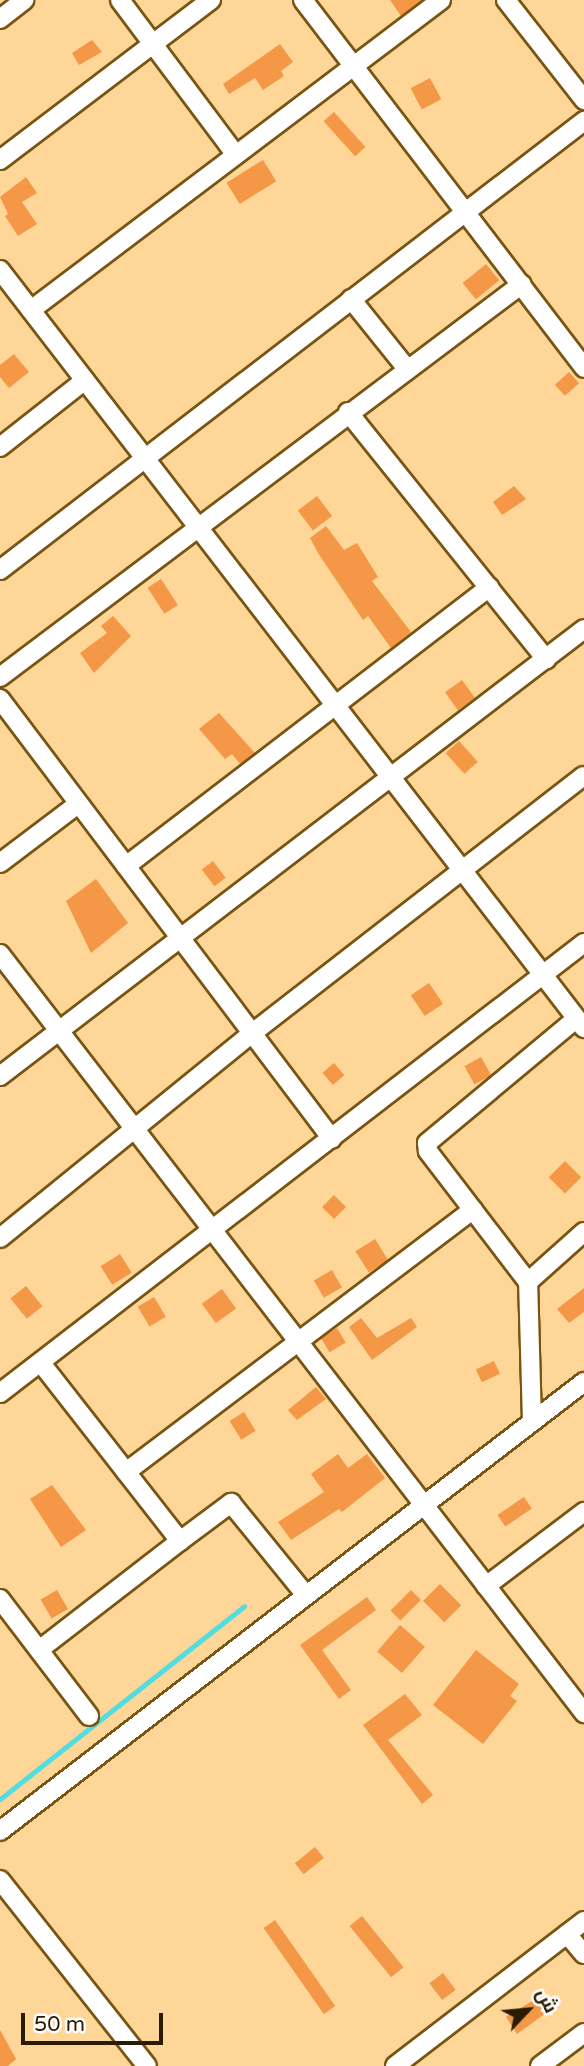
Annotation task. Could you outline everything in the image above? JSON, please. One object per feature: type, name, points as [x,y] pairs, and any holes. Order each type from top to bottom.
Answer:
[{"type":"street","points":[[0,19],[24,0]]},
{"type":"street","points":[[120,0],[235,154]]},
{"type":"street","points":[[0,160],[211,0]]},
{"type":"street","points":[[303,0],[584,368]]},
{"type":"street","points":[[31,310],[352,64],[441,0]]},
{"type":"street","points":[[506,0],[584,100]]},
{"type":"street","points":[[0,570],[584,121]]},
{"type":"street","points":[[0,270],[580,1023],[430,1136],[428,1151],[528,1282],[532,1422]]},
{"type":"street","points":[[0,677],[196,525],[522,284]]},
{"type":"street","points":[[351,299],[407,369]]},
{"type":"street","points":[[0,447],[85,380]]},
{"type":"street","points":[[348,412],[546,659]]},
{"type":"street","points":[[126,866],[489,587]]},
{"type":"street","points":[[0,1076],[392,779],[584,629]]},
{"type":"street","points":[[0,699],[332,1139]]},
{"type":"street","points":[[0,1238],[251,1034],[584,776]]},
{"type":"street","points":[[0,863],[78,804]]},
{"type":"street","points":[[0,1393],[213,1232],[584,943]]},
{"type":"street","points":[[0,954],[486,1587],[581,1704]]},
{"type":"street","points":[[126,1472],[296,1339],[473,1210]]},
{"type":"street","points":[[528,1282],[584,1232]]},
{"type":"street","points":[[41,1363],[180,1541]]},
{"type":"street","points":[[0,1831],[584,1382]]},
{"type":"street","points":[[39,1650],[231,1503],[305,1594]]},
{"type":"street","points":[[486,1587],[584,1512]]},
{"type":"street","points":[[0,1599],[89,1716]]},
{"type":"street","points":[[0,1880],[147,2066]]},
{"type":"street","points":[[395,2066],[584,1921]]},
{"type":"street","points":[[567,1934],[584,1954]]},
{"type":"street","points":[[540,2066],[584,2033]]},
{"type":"building","points":[[390,0],[422,0],[401,16]]},
{"type":"building","points":[[92,40],[102,52],[79,65],[72,53]]},
{"type":"building","points":[[280,44],[293,62],[281,71],[284,76],[263,90],[255,78],[229,94],[223,84]]},
{"type":"building","points":[[430,78],[441,99],[422,110],[411,88]]},
{"type":"building","points":[[334,112],[365,147],[355,156],[324,121]]},
{"type":"building","points":[[263,160],[276,181],[240,204],[227,183]]},
{"type":"building","points":[[26,177],[37,193],[22,202],[37,224],[18,236],[5,216],[8,214],[0,197]]},
{"type":"building","points":[[486,264],[499,280],[476,299],[463,283]]},
{"type":"building","points":[[14,354],[29,372],[9,388],[0,377],[0,365]]},
{"type":"building","points":[[569,372],[579,383],[565,396],[555,385]]},
{"type":"building","points":[[514,486],[526,499],[502,515],[493,502]]},
{"type":"building","points":[[317,496],[332,516],[313,530],[298,510]]},
{"type":"building","points":[[326,526],[344,550],[357,543],[378,577],[372,581],[411,632],[391,648],[368,616],[363,620],[310,538]]},
{"type":"building","points":[[161,579],[178,605],[164,614],[148,588]]},
{"type":"building","points":[[113,616],[131,636],[94,673],[80,653],[107,633],[101,626]]},
{"type":"building","points":[[462,680],[475,698],[458,710],[445,692]]},
{"type":"building","points":[[219,713],[255,753],[240,764],[232,754],[225,759],[199,729]]},
{"type":"building","points":[[459,741],[478,762],[464,774],[446,753]]},
{"type":"building","points":[[213,861],[226,878],[214,886],[202,869]]},
{"type":"building","points":[[96,879],[128,923],[91,953],[66,901]]},
{"type":"building","points":[[429,983],[443,1004],[425,1016],[411,995]]},
{"type":"building","points":[[481,1057],[491,1075],[475,1085],[464,1066]]},
{"type":"building","points":[[334,1063],[344,1075],[333,1085],[323,1073]]},
{"type":"building","points":[[565,1161],[581,1177],[565,1194],[549,1177]]},
{"type":"building","points":[[334,1195],[346,1207],[334,1219],[322,1207]]},
{"type":"building","points":[[375,1239],[388,1260],[369,1272],[355,1251]]},
{"type":"building","points":[[120,1254],[132,1273],[112,1285],[100,1266]]},
{"type":"building","points":[[332,1270],[342,1287],[324,1298],[314,1280]]},
{"type":"building","points":[[26,1286],[42,1306],[27,1319],[10,1299]]},
{"type":"building","points":[[584,1288],[584,1312],[569,1323],[557,1309]]},
{"type":"building","points":[[222,1289],[236,1308],[216,1323],[202,1304]]},
{"type":"building","points":[[154,1297],[166,1317],[150,1327],[138,1307]]},
{"type":"building","points":[[361,1318],[377,1338],[411,1318],[417,1327],[372,1360],[349,1327]]},
{"type":"building","points":[[337,1328],[346,1343],[329,1352],[321,1338]]},
{"type":"building","points":[[494,1361],[500,1374],[482,1382],[476,1369]]},
{"type":"building","points":[[316,1387],[326,1399],[297,1420],[288,1410]]},
{"type":"building","points":[[244,1412],[256,1431],[241,1440],[230,1421]]},
{"type":"building","points":[[338,1454],[348,1468],[367,1454],[385,1478],[342,1512],[339,1509],[291,1540],[278,1522],[324,1492],[311,1474]]},
{"type":"building","points":[[52,1485],[86,1530],[61,1547],[30,1499]]},
{"type":"building","points":[[524,1497],[532,1509],[505,1527],[497,1515]]},
{"type":"building","points":[[440,1584],[461,1605],[444,1622],[423,1601]]},
{"type":"building","points":[[57,1590],[68,1609],[52,1619],[41,1600]]},
{"type":"building","points":[[411,1590],[421,1600],[400,1620],[390,1611]]},
{"type":"building","points":[[367,1597],[376,1610],[322,1650],[351,1690],[339,1699],[300,1645]]},
{"type":"building","points":[[400,1625],[425,1647],[402,1673],[377,1651]]},
{"type":"building","points":[[476,1650],[519,1684],[510,1696],[517,1701],[483,1744],[433,1705]]},
{"type":"building","points":[[405,1694],[422,1715],[388,1740],[433,1795],[422,1804],[363,1725]]},
{"type":"building","points":[[315,1847],[324,1858],[304,1874],[295,1863]]},
{"type":"building","points":[[362,1916],[404,1967],[391,1977],[350,1926]]},
{"type":"building","points":[[275,1920],[335,2006],[324,2014],[264,1928]]},
{"type":"building","points":[[443,1973],[456,1990],[442,2000],[429,1983]]},
{"type":"building","points":[[537,1998],[546,2013],[517,2034],[506,2017]]},
{"type":"building","points":[[0,2030],[16,2059],[8,2066],[0,2066]]},
{"type":"waterway","points":[[0,1799],[244,1606]]}]
